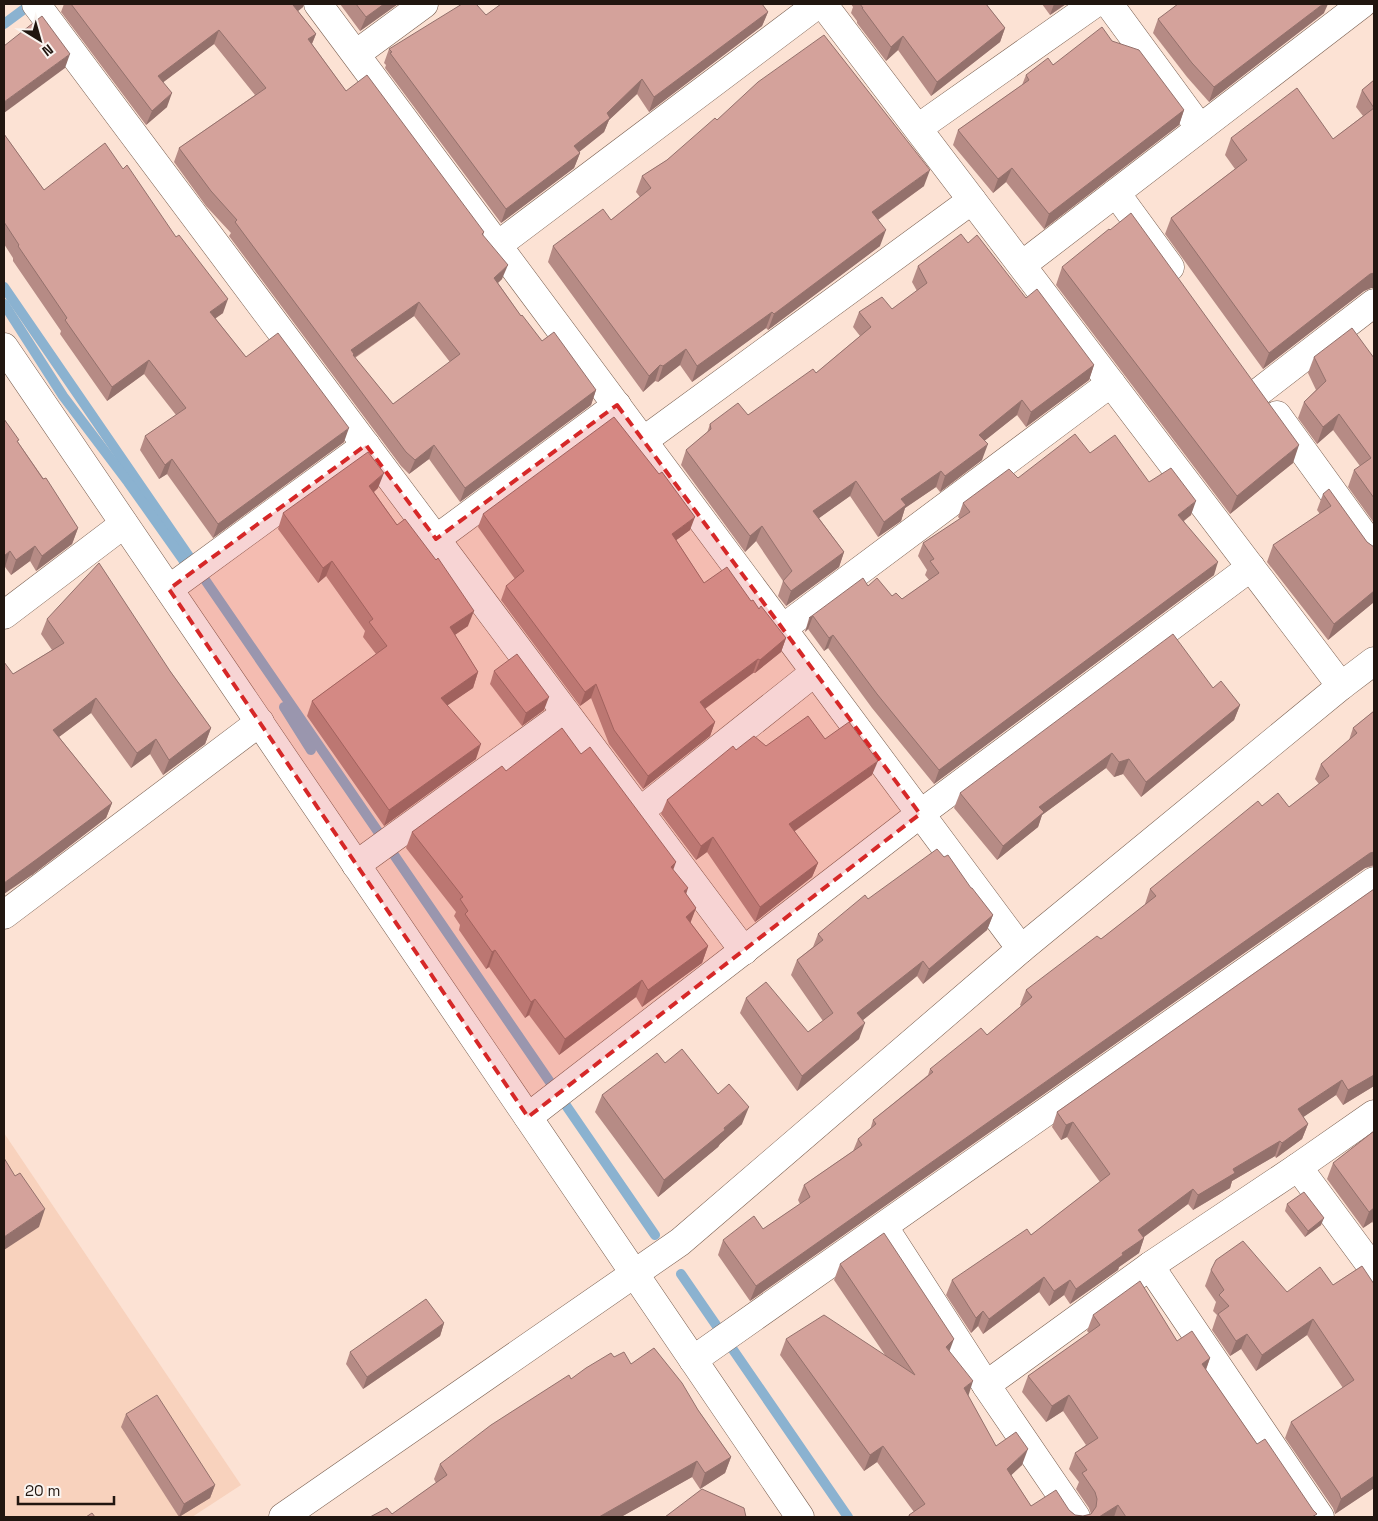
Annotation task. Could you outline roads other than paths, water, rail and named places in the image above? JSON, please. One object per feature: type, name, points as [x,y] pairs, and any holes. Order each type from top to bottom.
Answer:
[{"type":"street","points":[[36,4],[744,951]]},
{"type":"street","points":[[318,4],[1021,949]]},
{"type":"street","points":[[356,54],[424,4]]},
{"type":"street","points":[[498,245],[818,4]]},
{"type":"street","points":[[823,4],[1342,686]]},
{"type":"street","points":[[918,128],[1094,4]]},
{"type":"street","points":[[1108,4],[1200,128]]},
{"type":"street","points":[[1022,265],[1362,4]]},
{"type":"street","points":[[1116,193],[1185,288]]},
{"type":"street","points":[[644,441],[972,200]]},
{"type":"street","points":[[1374,303],[1254,383],[1374,550]]},
{"type":"street","points":[[4,347],[124,524],[187,575],[260,722],[374,851],[538,1110],[634,1274],[800,1517]]},
{"type":"street","points":[[783,628],[1111,383]]},
{"type":"street","points":[[436,538],[617,405]]},
{"type":"street","points":[[187,575],[366,445]]},
{"type":"street","points":[[4,615],[124,524]]},
{"type":"street","points":[[538,1110],[920,814],[1251,567]]},
{"type":"street","points":[[283,1517],[680,1242],[1021,949],[1374,661]]},
{"type":"street","points":[[639,812],[815,672]]},
{"type":"street","points":[[374,851],[566,713]]},
{"type":"street","points":[[4,914],[260,722]]},
{"type":"street","points":[[693,1360],[1374,881]]},
{"type":"street","points":[[986,1385],[1150,1266],[1374,1114]]},
{"type":"street","points":[[1298,1167],[1374,1270]]},
{"type":"street","points":[[884,1226],[986,1385],[1076,1517]]},
{"type":"street","points":[[1150,1266],[1320,1517]]},
{"type":"waterway","points":[[4,24],[31,4]]},
{"type":"waterway","points":[[4,287],[655,1235]]},
{"type":"waterway","points":[[4,304],[63,396],[128,482],[184,561]]},
{"type":"waterway","points":[[284,707],[311,750]]},
{"type":"waterway","points":[[681,1274],[848,1517]]}]
